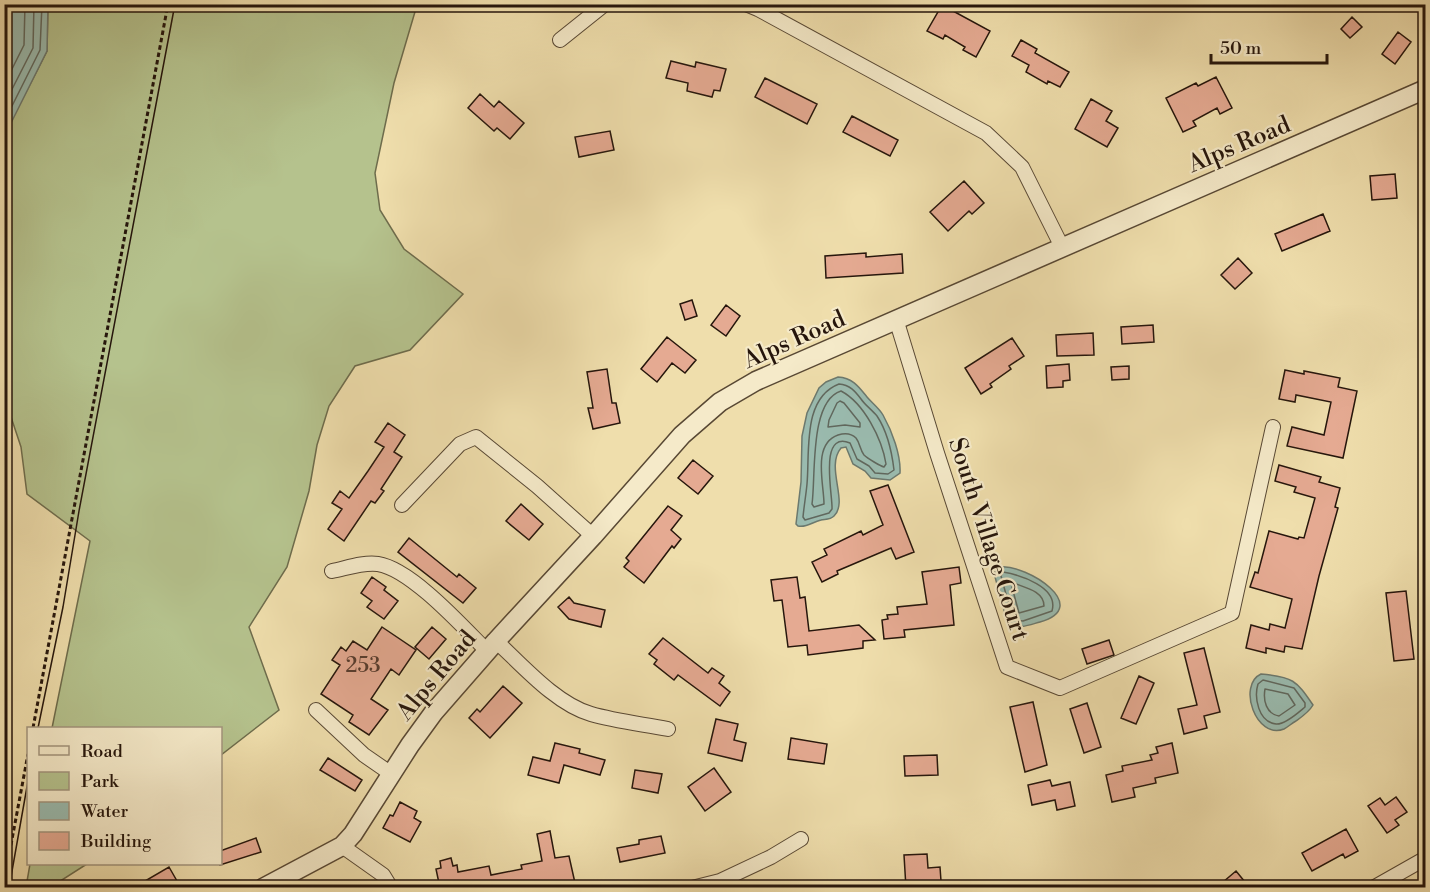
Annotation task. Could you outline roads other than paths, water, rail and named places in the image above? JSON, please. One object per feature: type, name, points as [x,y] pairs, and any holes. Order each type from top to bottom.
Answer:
[{"type":"street","points":[[560,39],[605,4]]},
{"type":"street","points":[[746,4],[986,133],[1022,167],[1062,247]]},
{"type":"street","name":"Alps Road","points":[[342,846],[434,712],[594,536],[661,457],[698,418],[720,402],[756,381],[1425,89]]},
{"type":"street","name":"South Village Court","points":[[896,319],[1007,666],[1060,688],[1232,613],[1273,427]]},
{"type":"street","points":[[402,505],[460,444],[476,437],[594,536]]},
{"type":"street","points":[[332,571],[366,564],[379,564],[392,568],[415,582],[492,646],[574,707],[590,714],[668,729]]},
{"type":"street","points":[[316,710],[364,755],[390,773]]},
{"type":"street","points":[[692,888],[720,881],[771,857],[801,839]]},
{"type":"street","points":[[264,888],[342,846],[383,875],[391,888]]},
{"type":"street","points":[[1373,888],[1425,858]]},
{"type":"water","points":[[5,4],[48,5],[47,51],[5,135]]},
{"type":"water","points":[[838,377],[848,379],[855,384],[881,412],[895,443],[900,473],[890,480],[871,478],[865,471],[853,464],[846,447],[841,448],[835,465],[839,493],[838,510],[831,518],[798,526],[796,524],[801,482],[802,436],[807,413],[819,388]]},
{"type":"water","points":[[1000,567],[1025,572],[1050,588],[1058,597],[1060,607],[1055,615],[1028,625],[1017,627],[1008,625],[995,577],[995,572]]},
{"type":"water","points":[[1261,674],[1293,681],[1313,705],[1310,710],[1284,729],[1274,730],[1265,727],[1253,710],[1250,699],[1254,680]]},
{"type":"tram line","points":[[38,727],[63,607],[79,511],[175,4]]},
{"type":"tram line","points":[[9,888],[27,787]]}]
